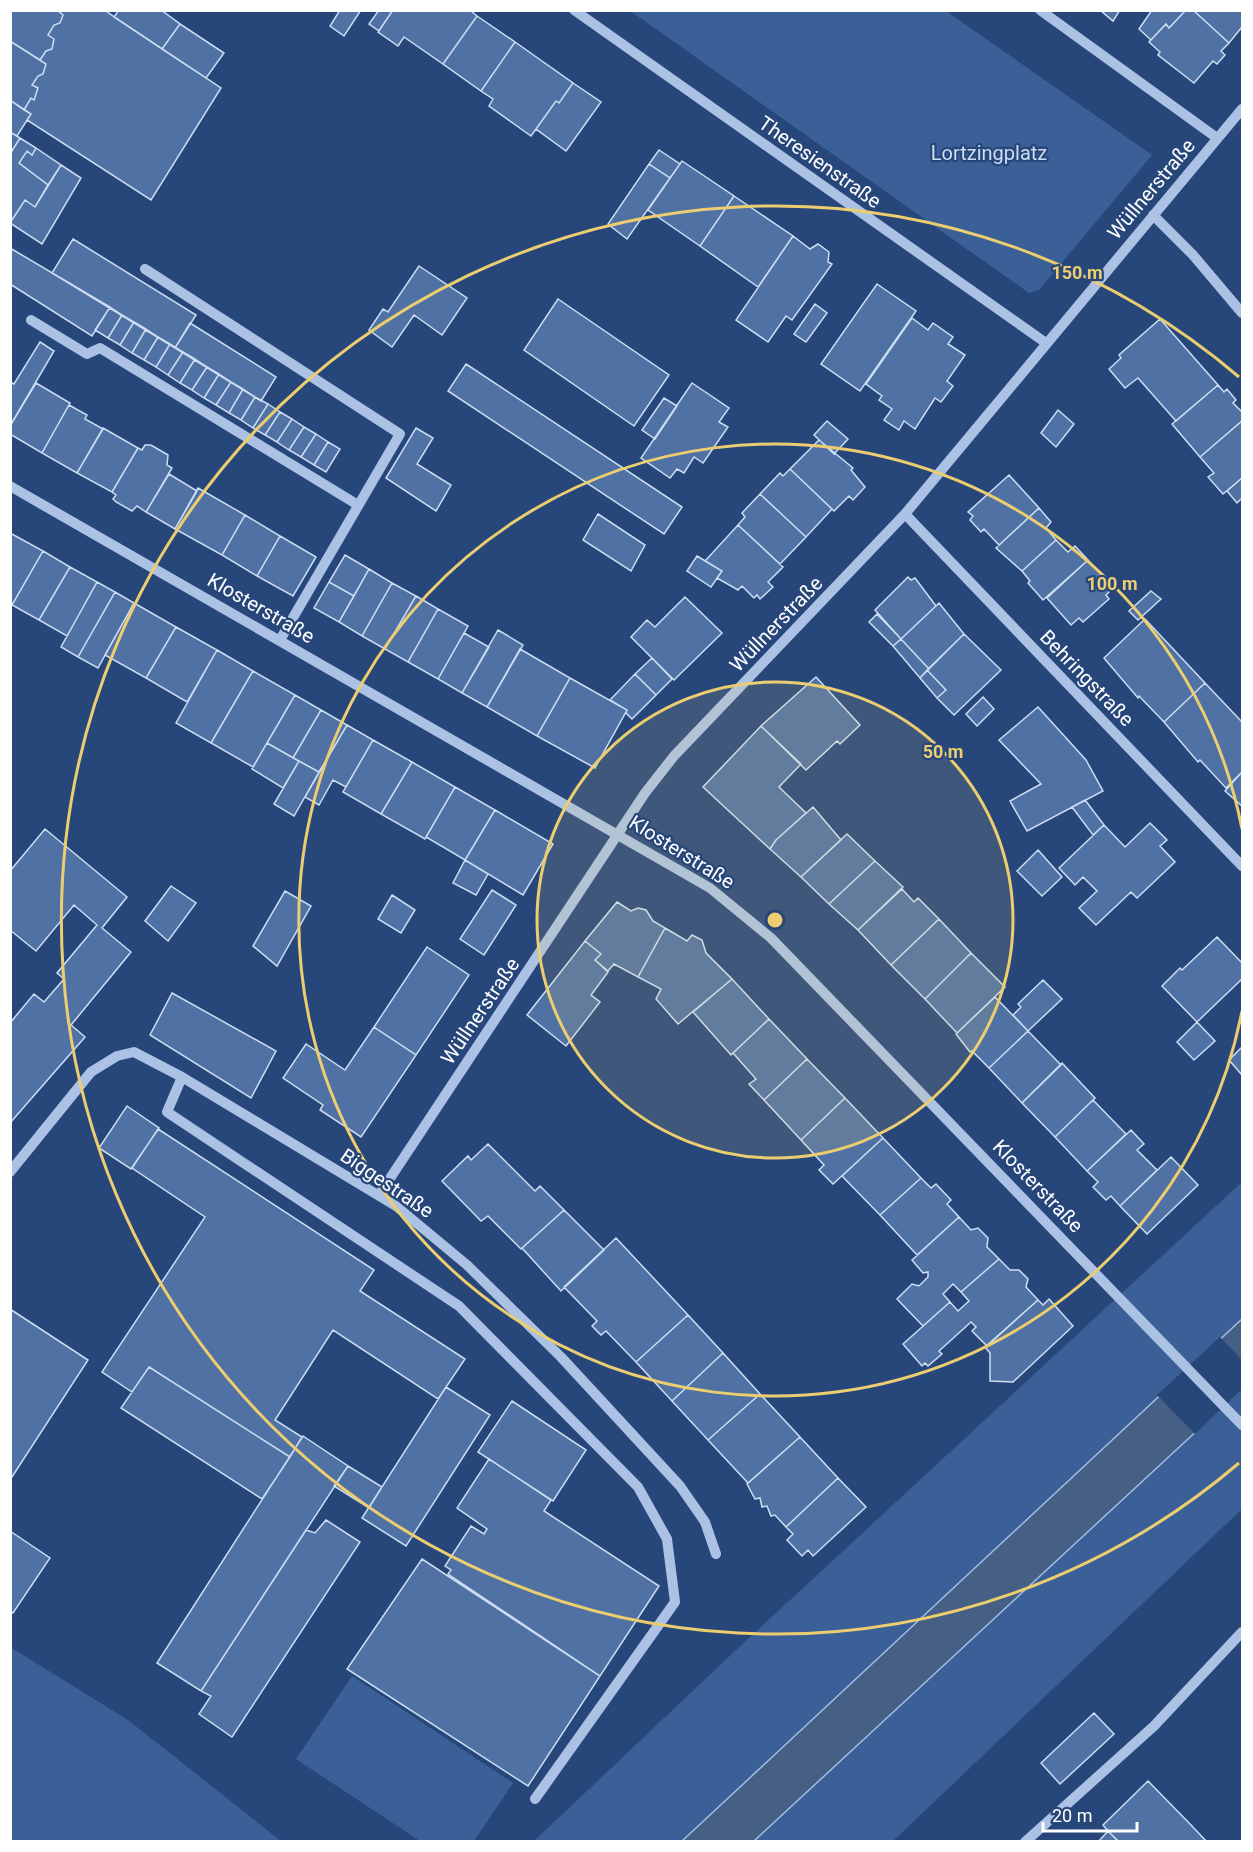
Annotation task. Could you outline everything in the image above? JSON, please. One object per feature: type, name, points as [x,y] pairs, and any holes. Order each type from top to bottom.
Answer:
[{"type":"street","name":"Theresienstraße","points":[[574,10],[1046,343]]},
{"type":"street","points":[[1040,10],[1217,138]]},
{"type":"street","name":"Wüllnerstraße","points":[[378,1195],[620,834],[645,793],[674,756],[905,514],[1242,109]]},
{"type":"street","points":[[1153,215],[1193,255],[1242,313]]},
{"type":"street","points":[[145,269],[400,434],[280,640]]},
{"type":"street","points":[[31,320],[87,354],[100,348],[358,506]]},
{"type":"street","name":"Klosterstraße","points":[[10,486],[620,834],[710,888],[771,938],[1242,1425]]},
{"type":"street","name":"Behringstraße","points":[[905,514],[1242,866]]},
{"type":"street","name":"Biggestraße","points":[[10,1172],[91,1072],[117,1056],[134,1052],[182,1077],[396,1206],[467,1265],[561,1357],[680,1486],[705,1522],[716,1554]]},
{"type":"street","points":[[182,1077],[167,1112],[459,1306],[638,1487],[668,1539],[675,1602],[535,1799]]},
{"type":"street","points":[[1025,1842],[1154,1726],[1242,1632]]},
{"type":"green space","name":"Lortzingplatz","points":[[629,10],[946,11],[1152,155],[1039,290],[1029,293]]},
{"type":"green space","points":[[1242,1182],[1242,1509],[893,1841],[533,1842],[735,1651]]},
{"type":"green space","points":[[10,1647],[128,1720],[281,1841],[11,1841]]},
{"type":"green space","points":[[352,1676],[513,1783],[474,1841],[420,1841],[296,1759]]},
{"type":"shaded area","points":[[1242,1319],[1242,1389],[754,1841],[681,1842]]},
{"type":"pier","points":[[1220,1337],[1242,1360],[1242,1390],[1195,1434],[1157,1395]]},
{"type":"building","points":[[10,10],[57,10],[63,15],[60,23],[54,25],[48,35],[54,39],[52,49],[46,51],[40,60],[10,41]]},
{"type":"building","points":[[57,10],[104,10],[221,88],[151,200],[27,120],[31,114],[24,110],[31,98],[34,100],[38,88],[32,85],[38,76],[43,74],[46,64],[40,60],[46,51],[52,49],[54,39],[48,35],[54,25],[60,23],[63,15]]},
{"type":"building","points":[[119,10],[161,10],[180,24],[162,49],[114,17]]},
{"type":"building","points":[[340,10],[361,10],[344,36],[330,26]]},
{"type":"building","points":[[379,10],[393,10],[379,31],[369,24]]},
{"type":"building","points":[[393,10],[470,10],[477,16],[443,64],[404,37],[398,46],[378,32]]},
{"type":"building","points":[[1100,10],[1120,10],[1113,21]]},
{"type":"building","points":[[1152,10],[1186,10],[1169,28],[1166,24],[1151,40],[1139,29]]},
{"type":"building","points":[[1186,10],[1193,10],[1229,43],[1221,51],[1225,55],[1217,64],[1213,61],[1194,83],[1158,55],[1160,52],[1149,42],[1166,24],[1169,28]]},
{"type":"building","points":[[1193,10],[1242,10],[1242,27],[1229,43]]},
{"type":"building","points":[[477,16],[515,42],[481,91],[443,64]]},
{"type":"building","points":[[180,24],[224,53],[206,78],[162,49]]},
{"type":"building","points":[[10,41],[46,64],[43,74],[38,76],[32,85],[38,88],[34,100],[31,98],[24,110],[10,100]]},
{"type":"building","points":[[515,42],[573,83],[559,103],[556,101],[531,136],[489,106],[493,99],[481,91]]},
{"type":"building","points":[[573,83],[601,102],[566,151],[536,129],[556,101],[559,103]]},
{"type":"building","points":[[10,100],[31,114],[17,136],[10,132]]},
{"type":"building","points":[[10,132],[20,138],[10,154]]},
{"type":"building","points":[[20,138],[36,148],[32,155],[27,151],[19,163],[48,185],[35,207],[25,200],[10,223],[10,154]]},
{"type":"building","points":[[36,148],[61,165],[48,185],[19,163],[27,151],[32,155]]},
{"type":"building","points":[[659,150],[680,164],[670,178],[649,164]]},
{"type":"building","points":[[682,161],[734,196],[700,246],[648,210]]},
{"type":"building","points":[[649,164],[670,178],[627,239],[608,224]]},
{"type":"building","points":[[61,165],[81,178],[42,244],[10,223],[25,200],[35,207]]},
{"type":"building","points":[[734,196],[793,236],[758,287],[700,246]]},
{"type":"building","points":[[793,236],[810,249],[818,244],[829,252],[828,262],[832,264],[792,320],[786,316],[768,342],[736,320]]},
{"type":"building","points":[[73,239],[196,315],[175,348],[52,273]]},
{"type":"building","points":[[10,248],[110,307],[92,336],[10,284]]},
{"type":"building","points":[[419,266],[467,298],[442,335],[414,315],[392,347],[369,330],[383,309],[388,312]]},
{"type":"building","points":[[877,284],[916,311],[860,391],[821,364]]},
{"type":"building","points":[[558,299],[669,375],[634,426],[524,350]]},
{"type":"building","points":[[815,304],[827,313],[806,342],[794,334]]},
{"type":"building","points":[[110,307],[122,315],[108,338],[95,330]]},
{"type":"building","points":[[122,315],[134,322],[120,345],[108,338]]},
{"type":"building","points":[[912,318],[928,330],[933,323],[953,337],[948,344],[965,355],[947,381],[953,386],[941,402],[935,398],[915,429],[904,421],[899,430],[884,420],[892,409],[879,400],[882,396],[866,384]]},
{"type":"building","points":[[1160,319],[1218,385],[1176,421],[1138,378],[1125,388],[1109,369],[1121,358],[1119,355]]},
{"type":"building","points":[[134,322],[146,329],[132,353],[120,345]]},
{"type":"building","points":[[190,323],[276,377],[261,401],[175,348]]},
{"type":"building","points":[[146,329],[158,337],[144,360],[132,353]]},
{"type":"building","points":[[158,337],[170,344],[156,367],[144,360]]},
{"type":"building","points":[[40,342],[54,351],[10,426],[10,382],[14,384]]},
{"type":"building","points":[[170,344],[183,352],[168,375],[156,367]]},
{"type":"building","points":[[183,352],[195,359],[180,383],[168,375]]},
{"type":"building","points":[[195,359],[207,367],[192,390],[180,383]]},
{"type":"building","points":[[466,364],[682,507],[664,534],[448,391]]},
{"type":"building","points":[[207,367],[219,374],[204,398],[192,390]]},
{"type":"building","points":[[219,374],[231,382],[216,405],[204,398]]},
{"type":"building","points":[[231,382],[243,389],[229,413],[216,405]]},
{"type":"building","points":[[36,383],[70,403],[42,453],[10,434],[10,426]]},
{"type":"building","points":[[692,383],[729,408],[719,422],[728,427],[703,463],[694,457],[684,473],[677,469],[670,478],[641,458]]},
{"type":"building","points":[[1218,385],[1224,392],[1227,389],[1236,400],[1233,403],[1242,412],[1242,421],[1200,457],[1172,424]]},
{"type":"building","points":[[243,389],[255,397],[241,420],[229,413]]},
{"type":"building","points":[[255,397],[268,404],[253,428],[241,420]]},
{"type":"building","points":[[664,398],[677,406],[655,439],[642,430]]},
{"type":"building","points":[[268,404],[280,412],[265,435],[253,428]]},
{"type":"building","points":[[69,405],[87,415],[85,419],[103,429],[77,473],[42,453]]},
{"type":"building","points":[[1058,410],[1074,424],[1056,447],[1041,433]]},
{"type":"building","points":[[280,412],[292,419],[277,442],[265,435]]},
{"type":"building","points":[[292,419],[304,427],[289,450],[277,442]]},
{"type":"building","points":[[827,421],[848,439],[834,454],[814,435]]},
{"type":"building","points":[[1242,421],[1242,478],[1223,494],[1208,477],[1214,473],[1200,457]]},
{"type":"building","points":[[304,427],[316,434],[301,457],[289,450]]},
{"type":"building","points":[[103,428],[138,448],[112,492],[77,473]]},
{"type":"building","points":[[416,428],[433,438],[417,464],[451,485],[436,511],[386,478]]},
{"type":"building","points":[[316,434],[328,442],[314,465],[301,457]]},
{"type":"building","points":[[819,440],[853,468],[851,470],[865,487],[853,500],[849,496],[834,511],[790,469]]},
{"type":"building","points":[[328,442],[340,449],[326,472],[314,465]]},
{"type":"building","points":[[145,445],[151,445],[168,455],[167,465],[172,468],[146,512],[137,506],[132,511],[116,502],[113,499],[116,495],[112,492],[138,448],[142,450]]},
{"type":"building","points":[[790,469],[832,509],[806,537],[760,494],[780,473],[783,476]]},
{"type":"building","points":[[169,474],[197,491],[175,529],[146,512]]},
{"type":"building","points":[[1009,475],[1039,508],[999,545],[984,529],[981,532],[970,520],[973,516],[968,512]]},
{"type":"building","points":[[1242,478],[1242,498],[1237,503],[1227,491]]},
{"type":"building","points":[[198,488],[245,515],[222,555],[175,529]]},
{"type":"building","points":[[760,494],[806,537],[780,564],[738,525],[745,517],[742,513]]},
{"type":"building","points":[[1039,508],[1051,522],[1046,528],[1056,540],[1022,571],[996,548]]},
{"type":"building","points":[[598,514],[645,545],[631,571],[583,540]]},
{"type":"building","points":[[245,515],[280,536],[257,576],[222,555]]},
{"type":"building","points":[[738,525],[783,567],[768,582],[773,587],[760,599],[757,595],[754,598],[742,586],[738,590],[717,578],[722,571],[705,561]]},
{"type":"building","points":[[10,533],[43,551],[12,605],[10,604]]},
{"type":"building","points":[[280,536],[316,557],[293,596],[257,576]]},
{"type":"building","points":[[1056,540],[1068,552],[1075,546],[1088,560],[1043,600],[1028,583],[1030,581],[1022,571]]},
{"type":"building","points":[[43,551],[70,567],[39,620],[12,605]]},
{"type":"building","points":[[345,555],[369,569],[354,596],[329,582]]},
{"type":"building","points":[[697,556],[722,571],[711,587],[687,571]]},
{"type":"building","points":[[1088,560],[1113,588],[1106,595],[1109,599],[1083,622],[1079,618],[1071,625],[1047,598]]},
{"type":"building","points":[[70,567],[97,582],[67,636],[39,620]]},
{"type":"building","points":[[369,569],[392,583],[362,636],[339,622]]},
{"type":"building","points":[[908,577],[911,580],[915,578],[936,606],[901,639],[875,610]]},
{"type":"building","points":[[97,582],[115,592],[78,657],[61,647]]},
{"type":"building","points":[[329,582],[354,596],[339,622],[314,608]]},
{"type":"building","points":[[392,583],[416,596],[385,649],[362,636]]},
{"type":"building","points":[[1151,591],[1161,599],[1138,620],[1129,611]]},
{"type":"building","points":[[115,592],[134,603],[98,668],[78,657]]},
{"type":"building","points":[[416,596],[438,609],[408,662],[385,649]]},
{"type":"building","points":[[685,597],[722,633],[674,680],[631,637],[647,620],[655,627]]},
{"type":"building","points":[[134,603],[176,627],[146,678],[105,655]]},
{"type":"building","points":[[939,603],[964,634],[929,669],[901,639]]},
{"type":"building","points":[[438,609],[468,626],[438,679],[408,662]]},
{"type":"building","points":[[877,614],[901,639],[893,646],[869,622]]},
{"type":"building","points":[[1145,619],[1205,683],[1164,722],[1139,696],[1138,698],[1104,658]]},
{"type":"building","points":[[176,627],[217,650],[187,702],[146,678]]},
{"type":"building","points":[[498,630],[523,645],[487,707],[462,693]]},
{"type":"building","points":[[464,633],[489,647],[462,693],[438,679]]},
{"type":"building","points":[[964,634],[1001,670],[954,715],[937,698],[946,690],[927,670]]},
{"type":"building","points":[[901,639],[929,669],[920,678],[893,646]]},
{"type":"building","points":[[520,649],[570,678],[537,736],[487,707]]},
{"type":"building","points":[[217,650],[253,671],[211,743],[176,723]]},
{"type":"building","points":[[652,658],[672,679],[656,695],[635,674]]},
{"type":"building","points":[[927,670],[946,690],[937,698],[920,678]]},
{"type":"building","points":[[253,671],[295,695],[253,767],[211,743]]},
{"type":"building","points":[[635,674],[656,695],[632,719],[626,713],[627,710],[610,700]]},
{"type":"building","points":[[816,677],[860,725],[840,744],[837,741],[806,770],[761,726]]},
{"type":"building","points":[[570,678],[627,710],[595,768],[537,736]]},
{"type":"building","points":[[1205,683],[1242,722],[1242,772],[1226,788],[1200,760],[1198,762],[1164,722]]},
{"type":"building","points":[[295,695],[321,710],[293,758],[267,743]]},
{"type":"building","points":[[983,697],[994,709],[977,726],[966,714]]},
{"type":"building","points":[[1038,707],[1086,760],[1103,791],[1027,831],[1010,801],[1041,784],[999,740]]},
{"type":"building","points":[[321,710],[347,725],[319,772],[293,758]]},
{"type":"building","points":[[347,725],[373,740],[346,787],[333,780],[319,805],[305,797]]},
{"type":"building","points":[[761,726],[801,764],[779,787],[806,813],[776,840],[770,849],[703,787]]},
{"type":"building","points":[[373,740],[412,762],[381,814],[343,792]]},
{"type":"building","points":[[267,743],[299,761],[283,788],[252,769]]},
{"type":"building","points":[[299,761],[319,772],[294,816],[274,804]]},
{"type":"building","points":[[412,762],[455,787],[425,839],[381,814]]},
{"type":"building","points":[[1242,772],[1242,806],[1225,791]]},
{"type":"building","points":[[455,787],[495,810],[465,860],[426,837]]},
{"type":"building","points":[[1085,800],[1104,825],[1093,835],[1072,807]]},
{"type":"building","points":[[813,807],[841,840],[801,877],[770,849],[776,840]]},
{"type":"building","points":[[495,810],[553,844],[523,895],[465,860]]},
{"type":"building","points":[[1150,823],[1167,840],[1160,846],[1175,862],[1137,898],[1131,892],[1096,925],[1079,908],[1097,891],[1083,877],[1075,885],[1059,868],[1104,825],[1125,847]]},
{"type":"building","points":[[45,829],[127,897],[102,928],[131,952],[71,1025],[85,1037],[10,1123],[10,1023],[34,994],[44,1002],[64,979],[57,973],[97,925],[74,905],[36,951],[10,930],[10,871]]},
{"type":"building","points":[[847,834],[875,861],[829,904],[801,877]]},
{"type":"building","points":[[1038,850],[1062,877],[1042,896],[1017,871]]},
{"type":"building","points":[[465,860],[488,874],[476,895],[453,883]]},
{"type":"building","points":[[875,861],[903,887],[858,930],[829,904]]},
{"type":"building","points":[[171,886],[196,903],[168,941],[145,921]]},
{"type":"building","points":[[902,889],[914,902],[918,898],[939,919],[891,965],[858,930]]},
{"type":"building","points":[[492,890],[516,905],[484,955],[460,939]]},
{"type":"building","points":[[285,891],[311,906],[277,966],[253,946]]},
{"type":"building","points":[[392,895],[415,910],[401,933],[378,919]]},
{"type":"building","points":[[617,902],[631,911],[638,908],[646,910],[653,921],[665,928],[638,977],[614,964],[608,971],[595,960],[601,954],[585,941]]},
{"type":"building","points":[[939,919],[971,953],[925,999],[891,965]]},
{"type":"building","points":[[665,928],[687,941],[692,935],[702,940],[706,953],[732,979],[678,1024],[656,999],[661,989],[638,977]]},
{"type":"building","points":[[1217,937],[1242,963],[1242,979],[1197,1022],[1162,986]]},
{"type":"building","points":[[585,941],[601,954],[595,960],[608,972],[591,995],[600,1002],[566,1046],[527,1015]]},
{"type":"building","points":[[427,947],[469,975],[416,1055],[374,1027]]},
{"type":"building","points":[[971,953],[1005,987],[957,1033],[925,999]]},
{"type":"building","points":[[732,979],[769,1019],[731,1055],[693,1012]]},
{"type":"building","points":[[1043,980],[1062,999],[1028,1031],[1013,1015],[1021,1007],[1018,1004]]},
{"type":"building","points":[[172,993],[276,1051],[251,1098],[150,1035]]},
{"type":"building","points":[[995,997],[1028,1031],[989,1068],[972,1051],[970,1052],[956,1034]]},
{"type":"building","points":[[769,1019],[807,1059],[764,1100],[749,1084],[756,1079],[733,1053]]},
{"type":"building","points":[[1197,1022],[1215,1041],[1194,1060],[1177,1042]]},
{"type":"building","points":[[374,1027],[416,1055],[361,1137],[320,1110],[323,1105],[283,1078],[306,1044],[345,1070]]},
{"type":"building","points":[[1028,1031],[1061,1065],[1022,1103],[989,1068]]},
{"type":"building","points":[[1242,1047],[1242,1075],[1229,1060]]},
{"type":"building","points":[[807,1059],[845,1098],[801,1140],[764,1100]]},
{"type":"building","points":[[1062,1063],[1095,1098],[1055,1137],[1022,1103]]},
{"type":"building","points":[[845,1098],[883,1138],[833,1184],[819,1170],[824,1165],[801,1140]]},
{"type":"building","points":[[1093,1100],[1126,1134],[1087,1171],[1055,1137]]},
{"type":"building","points":[[127,1106],[159,1128],[131,1169],[99,1148]]},
{"type":"building","points":[[158,1129],[374,1270],[360,1291],[465,1359],[438,1399],[333,1330],[275,1420],[302,1437],[290,1457],[149,1367],[132,1392],[102,1372],[205,1217],[132,1168]]},
{"type":"building","points":[[1131,1130],[1144,1144],[1137,1150],[1157,1170],[1120,1206],[1111,1196],[1106,1200],[1093,1187],[1098,1182],[1087,1171]]},
{"type":"building","points":[[883,1138],[921,1178],[880,1215],[842,1176]]},
{"type":"building","points":[[488,1144],[535,1191],[540,1186],[564,1210],[521,1249],[488,1216],[481,1221],[442,1181],[468,1156],[471,1160]]},
{"type":"building","points":[[1171,1157],[1198,1185],[1147,1234],[1120,1206]]},
{"type":"building","points":[[921,1178],[931,1188],[936,1184],[951,1200],[947,1204],[959,1217],[917,1255],[880,1215]]},
{"type":"building","points":[[564,1210],[604,1250],[561,1291],[522,1248]]},
{"type":"building","points":[[959,1217],[971,1230],[978,1228],[988,1238],[987,1247],[999,1259],[961,1292],[953,1284],[943,1294],[950,1302],[923,1326],[897,1299],[912,1284],[919,1286],[928,1277],[928,1272],[923,1273],[912,1260]]},
{"type":"building","points":[[616,1238],[688,1315],[636,1362],[606,1331],[601,1335],[592,1326],[597,1321],[564,1287]]},
{"type":"building","points":[[999,1259],[1010,1270],[1019,1270],[1028,1279],[1026,1287],[1038,1300],[987,1346],[972,1331],[976,1327],[971,1322],[939,1351],[942,1354],[928,1366],[925,1363],[922,1366],[903,1344],[950,1302],[958,1311],[969,1301],[961,1292]]},
{"type":"building","points":[[1049,1299],[1073,1326],[1013,1382],[990,1381],[990,1353],[985,1347],[1038,1300],[1043,1305]]},
{"type":"building","points":[[10,1309],[88,1360],[10,1480]]},
{"type":"building","points":[[688,1315],[723,1353],[672,1401],[636,1362]]},
{"type":"building","points":[[723,1353],[760,1394],[708,1440],[672,1401]]},
{"type":"building","points":[[149,1367],[290,1457],[262,1499],[121,1408]]},
{"type":"building","points":[[446,1387],[490,1415],[406,1546],[362,1518]]},
{"type":"building","points":[[760,1394],[800,1437],[748,1483],[708,1440]]},
{"type":"building","points":[[512,1401],[586,1450],[553,1501],[478,1452]]},
{"type":"building","points":[[303,1436],[348,1466],[201,1691],[157,1663]]},
{"type":"building","points":[[800,1437],[838,1478],[786,1527],[775,1515],[771,1516],[767,1506],[762,1507],[760,1498],[755,1499],[747,1484]]},
{"type":"building","points":[[489,1459],[551,1500],[544,1511],[659,1586],[600,1676],[448,1574],[451,1570],[445,1566],[471,1526],[484,1534],[487,1529],[457,1508]]},
{"type":"building","points":[[348,1466],[382,1487],[369,1508],[334,1486]]},
{"type":"building","points":[[838,1478],[866,1507],[813,1556],[808,1550],[802,1556],[787,1540],[793,1534],[786,1527]]},
{"type":"building","points":[[326,1520],[360,1542],[232,1737],[199,1714],[211,1696],[201,1691],[306,1530],[315,1533]]},
{"type":"building","points":[[10,1531],[50,1558],[13,1613],[10,1611]]},
{"type":"building","points":[[422,1559],[600,1676],[528,1786],[347,1669]]},
{"type":"building","points":[[1094,1713],[1114,1734],[1060,1784],[1041,1763]]},
{"type":"building","points":[[1148,1781],[1207,1842],[1119,1842],[1108,1831],[1103,1825]]},
{"type":"building","points":[[1108,1831],[1119,1842],[1098,1842]]}]
